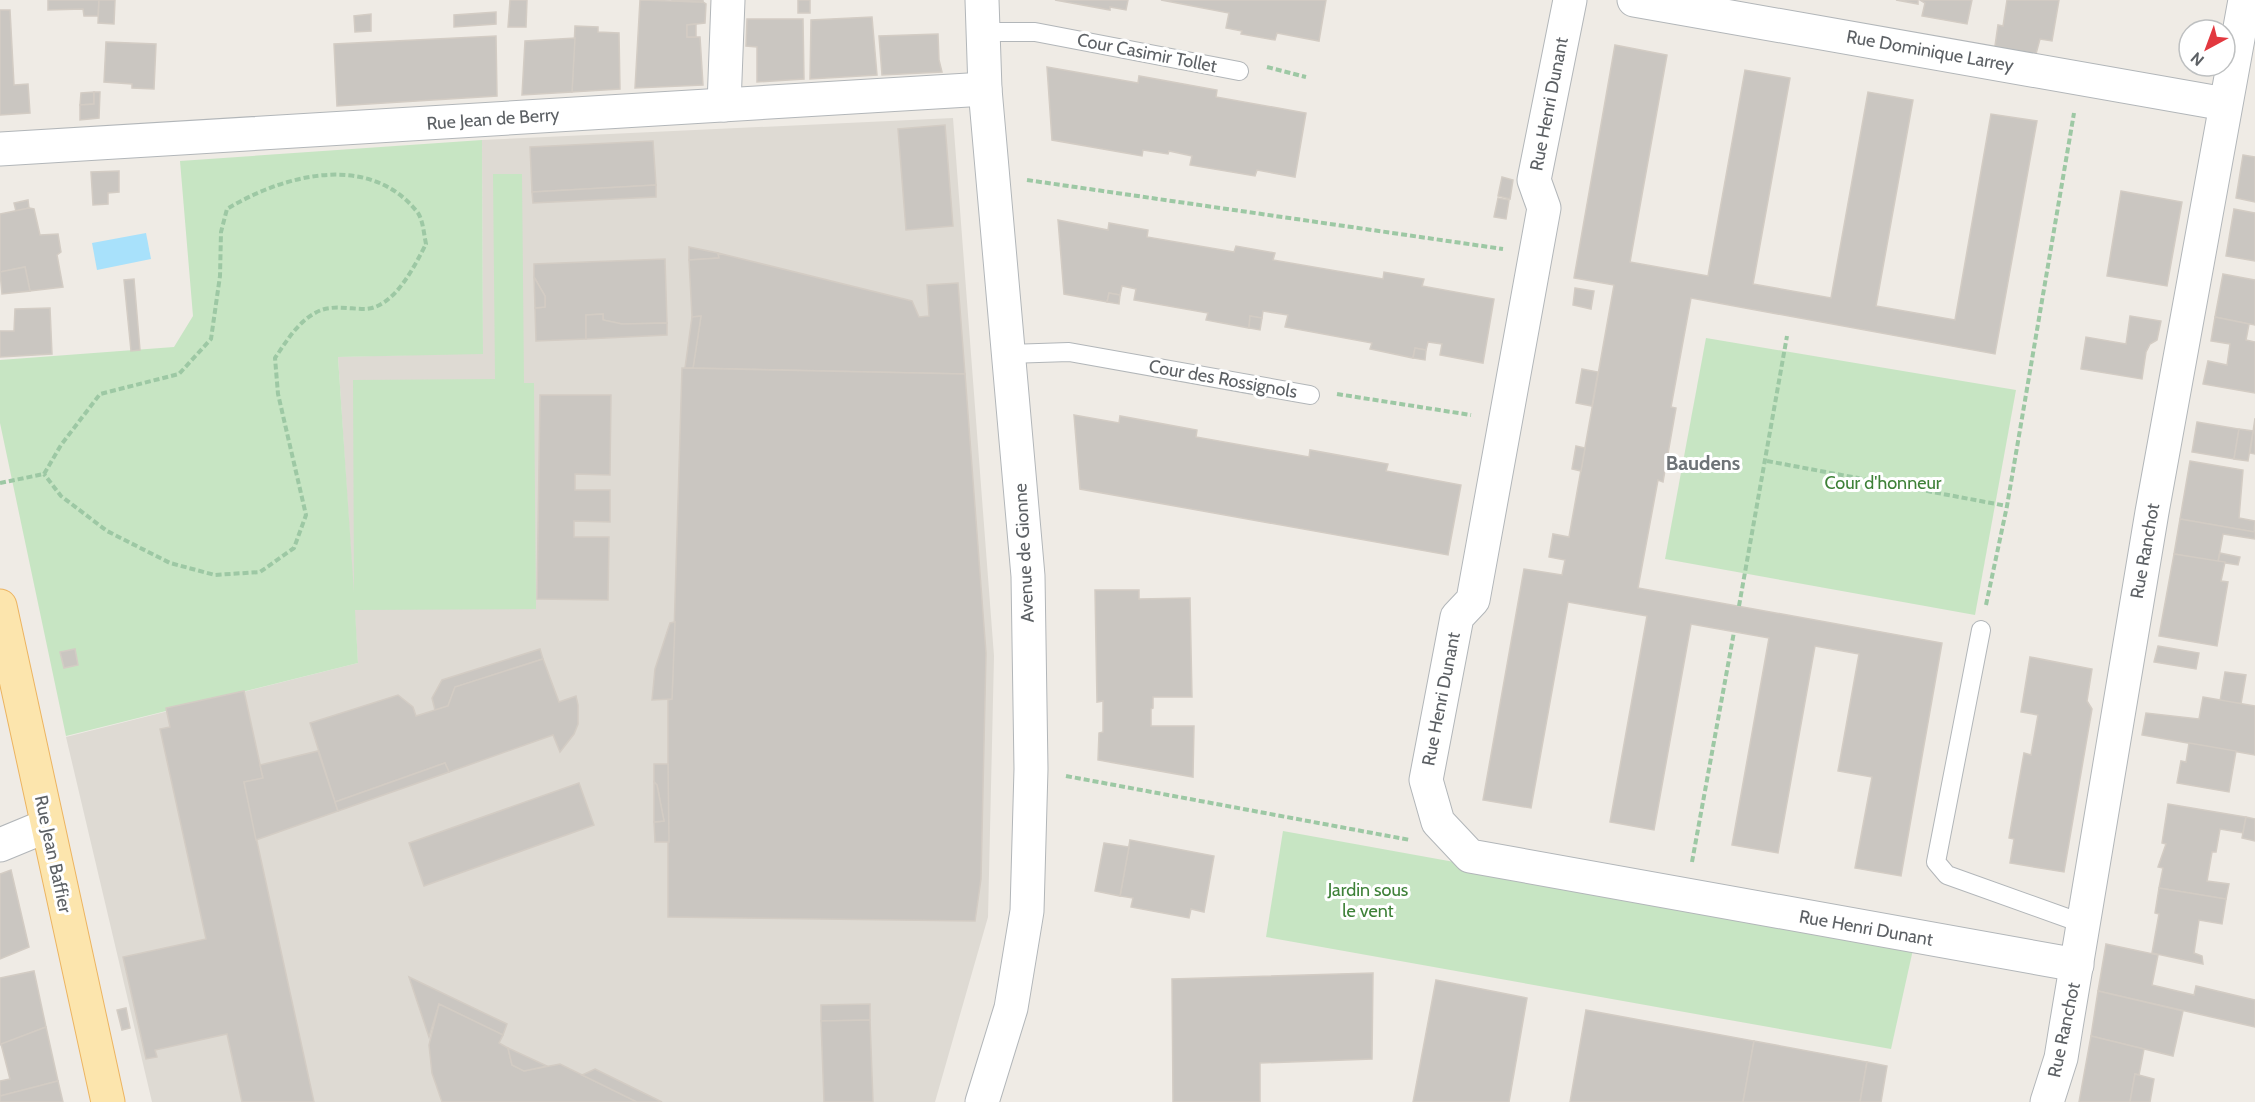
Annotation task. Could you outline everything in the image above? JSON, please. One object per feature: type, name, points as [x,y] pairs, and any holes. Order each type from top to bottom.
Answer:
[{"type":"main road","name":"Rue Jean Baffier","points":[[0,606],[46,826],[108,1102]]},
{"type":"street","points":[[724,105],[728,0]]},
{"type":"street","name":"Rue Henri Dunant","points":[[1569,0],[1534,180],[1544,208],[1506,422],[1473,600],[1457,617],[1426,780],[1438,822],[1470,856],[2077,965]]},
{"type":"street","name":"Rue Dominique Larrey","points":[[1634,0],[2225,104]]},
{"type":"street","name":"Rue Ranchot","points":[[2047,1102],[2061,1058],[2147,541],[2245,0]]},
{"type":"street","name":"Avenue de Gionne","points":[[982,1102],[1011,1008],[1027,911],[1031,769],[1028,576],[986,89],[983,16]]},
{"type":"street","name":"Rue Jean de Berry","points":[[0,149],[986,89]]},
{"type":"street","points":[[0,845],[46,826]]},
{"type":"lane","name":"Cour Casimir Tollet","points":[[983,16],[1035,32],[1239,71]]},
{"type":"lane","name":"Cour des Rossignols","points":[[1009,354],[1069,352],[1310,395]]},
{"type":"lane","points":[[1981,630],[1936,862],[1947,875],[2084,924]]},
{"type":"path","name":"Cour Casimir Tollet","points":[[1239,71],[1250,63],[1306,77]]},
{"type":"path","points":[[1981,630],[2007,506],[2080,77]]},
{"type":"path","points":[[0,483],[44,474],[61,445],[100,394],[179,374],[211,339],[220,276],[220,232],[227,209],[282,182],[324,173],[361,176],[394,192],[419,214],[426,244],[412,271],[385,302],[367,309],[341,306],[315,312],[295,330],[275,358],[278,394],[306,516],[294,548],[260,572],[215,575],[170,563],[107,531],[62,496],[44,474]]},
{"type":"path","points":[[993,175],[1535,254]]},
{"type":"path","points":[[1739,606],[1767,461],[1787,336]]},
{"type":"path","name":"Cour des Rossignols","points":[[1310,395],[1319,391],[1506,422]]},
{"type":"path","points":[[1767,461],[2007,506]]},
{"type":"path","points":[[1688,896],[1734,632]]},
{"type":"shaded area","points":[[953,118],[994,656],[988,917],[935,1102],[152,1102],[66,737],[358,663],[338,357],[483,353],[482,140]]},
{"type":"green space","points":[[482,140],[483,354],[338,357],[354,592],[353,380],[495,379],[493,174],[522,174],[524,383],[534,383],[536,609],[355,610],[358,663],[66,736],[0,423],[0,360],[174,347],[193,316],[180,161]]},
{"type":"green space","name":"Cour d'honneur","points":[[1706,338],[2016,390],[1975,615],[1665,559]]},
{"type":"green space","name":"Jardin sous le vent","points":[[1283,831],[1914,945],[1891,1049],[1266,937]]},
{"type":"water","points":[[146,233],[151,259],[97,270],[92,243]]},
{"type":"building","points":[[48,0],[99,0],[98,16],[84,16],[83,9],[48,10]]},
{"type":"building","points":[[99,0],[115,0],[114,24],[98,23]]},
{"type":"building","points":[[510,0],[527,0],[526,27],[508,27]]},
{"type":"building","points":[[640,0],[703,2],[706,4],[705,23],[687,25],[687,37],[700,37],[703,85],[635,88]]},
{"type":"building","points":[[703,0],[703,2],[672,1]]},
{"type":"building","points":[[798,0],[810,0],[810,13],[798,13]]},
{"type":"building","points":[[1055,0],[1128,0],[1126,10],[1110,7],[1110,10]]},
{"type":"building","points":[[1161,0],[1326,0],[1319,41],[1277,33],[1275,40],[1241,34],[1242,31],[1226,28],[1229,13]]},
{"type":"building","points":[[1896,0],[1918,0],[1918,4]]},
{"type":"building","points":[[1920,0],[1972,0],[1967,24],[1922,16],[1925,3]]},
{"type":"building","points":[[2007,0],[2059,0],[2052,41],[2040,39],[2036,54],[1995,46],[1998,25],[2003,26]]},
{"type":"building","points":[[0,10],[10,10],[14,85],[28,84],[30,113],[0,115]]},
{"type":"building","points":[[496,12],[496,24],[454,27],[454,15]]},
{"type":"building","points":[[371,14],[371,31],[355,32],[354,16]]},
{"type":"building","points":[[872,17],[877,75],[810,79],[811,20]]},
{"type":"building","points":[[747,19],[803,19],[804,79],[757,82],[757,47],[746,46]]},
{"type":"building","points":[[696,24],[696,37],[687,37],[687,25]]},
{"type":"building","points":[[575,26],[598,27],[598,32],[619,33],[620,89],[572,92]]},
{"type":"building","points":[[938,34],[942,72],[882,75],[879,36]]},
{"type":"building","points":[[496,36],[497,96],[337,106],[334,44]]},
{"type":"building","points":[[575,38],[572,92],[522,95],[525,41]]},
{"type":"building","points":[[106,42],[156,44],[154,89],[132,88],[132,84],[104,82]]},
{"type":"building","points":[[1615,45],[1667,55],[1630,262],[1708,276],[1745,70],[1790,78],[1753,284],[1831,298],[1868,92],[1913,100],[1876,306],[1955,320],[1991,114],[2037,121],[1995,354],[1691,298],[1671,407],[1676,408],[1663,482],[1658,480],[1638,588],[1942,643],[1901,876],[1855,868],[1872,777],[1838,771],[1859,654],[1815,646],[1778,853],[1732,845],[1769,638],[1691,624],[1654,830],[1610,822],[1647,616],[1568,602],[1531,808],[1483,800],[1524,569],[1562,575],[1565,560],[1549,557],[1553,534],[1569,537],[1614,285],[1574,278]]},
{"type":"building","points":[[1047,67],[1138,83],[1139,76],[1217,90],[1216,97],[1306,113],[1295,177],[1257,170],[1255,176],[1190,165],[1192,156],[1169,151],[1168,154],[1143,150],[1142,156],[1052,140]]},
{"type":"building","points":[[94,92],[94,104],[80,105],[81,93]]},
{"type":"building","points":[[94,92],[100,92],[99,118],[80,120],[80,105],[94,104]]},
{"type":"building","points":[[945,125],[953,226],[906,230],[898,129]]},
{"type":"building","points":[[653,141],[656,185],[532,192],[530,147]]},
{"type":"building","points":[[2243,155],[2255,157],[2255,202],[2236,198]]},
{"type":"building","points":[[119,171],[119,192],[108,193],[108,204],[93,205],[91,172]]},
{"type":"building","points":[[1502,177],[1513,180],[1510,199],[1498,196]]},
{"type":"building","points":[[656,185],[656,197],[533,203],[532,192]]},
{"type":"building","points":[[2121,191],[2182,202],[2167,286],[2107,276]]},
{"type":"building","points":[[1498,198],[1509,200],[1506,219],[1494,217]]},
{"type":"building","points":[[28,200],[29,208],[16,211],[14,203]]},
{"type":"building","points":[[34,209],[40,235],[58,234],[61,252],[57,255],[63,287],[30,291],[25,267],[0,272],[0,214]]},
{"type":"building","points":[[2234,209],[2255,213],[2255,261],[2226,256]]},
{"type":"building","points":[[1058,220],[1108,230],[1109,223],[1148,230],[1147,237],[1234,252],[1236,246],[1275,253],[1273,260],[1383,279],[1384,272],[1424,279],[1422,286],[1494,299],[1483,363],[1440,355],[1442,344],[1428,342],[1426,350],[1415,348],[1413,358],[1370,349],[1372,343],[1285,327],[1288,315],[1263,311],[1262,318],[1250,316],[1249,328],[1206,320],[1208,313],[1134,300],[1136,289],[1122,286],[1120,295],[1109,293],[1107,302],[1064,294]]},
{"type":"building","points":[[689,247],[718,253],[719,258],[689,260]]},
{"type":"building","points":[[718,253],[912,301],[919,317],[929,316],[927,285],[958,283],[965,374],[693,368],[701,316],[692,317],[689,260],[719,258]]},
{"type":"building","points":[[665,259],[667,323],[622,324],[603,320],[603,314],[586,315],[586,339],[536,341],[535,308],[545,307],[545,296],[534,277],[534,264]]},
{"type":"building","points":[[25,267],[30,291],[2,294],[0,272]]},
{"type":"building","points":[[2223,274],[2255,280],[2255,325],[2215,317]]},
{"type":"building","points":[[534,277],[545,296],[545,307],[535,308]]},
{"type":"building","points":[[134,279],[140,350],[131,351],[124,280]]},
{"type":"building","points":[[1575,288],[1594,291],[1591,309],[1573,305]]},
{"type":"building","points":[[1109,293],[1120,295],[1119,304],[1107,302]]},
{"type":"building","points":[[50,308],[52,354],[0,357],[0,331],[14,331],[15,309]]},
{"type":"building","points":[[603,314],[603,320],[622,324],[667,323],[667,335],[586,339],[586,315]]},
{"type":"building","points":[[701,316],[693,368],[685,368],[692,317]]},
{"type":"building","points":[[1250,316],[1262,318],[1260,330],[1249,328]]},
{"type":"building","points":[[2130,316],[2161,321],[2157,340],[2150,344],[2146,352],[2142,379],[2081,369],[2086,337],[2126,344]]},
{"type":"building","points":[[2215,317],[2249,324],[2246,340],[2255,342],[2255,393],[2203,384],[2208,361],[2227,365],[2230,344],[2211,341]]},
{"type":"building","points":[[1415,348],[1426,350],[1425,360],[1413,358]]},
{"type":"building","points":[[682,368],[965,374],[986,653],[981,879],[975,921],[668,917],[668,700],[672,699]]},
{"type":"building","points":[[1582,369],[1598,372],[1592,406],[1576,403]]},
{"type":"building","points":[[540,395],[611,395],[610,475],[575,474],[575,490],[610,490],[610,522],[574,521],[574,537],[609,537],[608,600],[537,599]]},
{"type":"building","points":[[1074,415],[1119,423],[1120,416],[1197,430],[1196,437],[1309,457],[1310,450],[1388,464],[1386,471],[1461,485],[1448,555],[1080,489]]},
{"type":"building","points":[[2255,418],[2255,454],[2250,453]]},
{"type":"building","points":[[2197,422],[2239,429],[2234,459],[2192,452]]},
{"type":"building","points":[[2239,429],[2253,431],[2248,461],[2234,459]]},
{"type":"building","points":[[1576,446],[1585,448],[1581,471],[1572,469]]},
{"type":"building","points":[[2190,461],[2243,470],[2239,518],[2255,521],[2254,532],[2180,519]]},
{"type":"building","points":[[2180,519],[2255,532],[2255,539],[2223,534],[2218,562],[2174,554]]},
{"type":"building","points":[[2220,553],[2240,557],[2238,565],[2218,562]]},
{"type":"building","points":[[2174,554],[2225,562],[2221,581],[2228,582],[2217,646],[2159,636]]},
{"type":"building","points":[[1095,590],[1139,590],[1139,599],[1190,598],[1192,697],[1153,697],[1151,726],[1194,726],[1193,777],[1098,760],[1099,733],[1103,732],[1103,701],[1097,702]]},
{"type":"building","points":[[675,622],[672,699],[652,700],[655,669],[670,623]]},
{"type":"building","points":[[2158,646],[2199,653],[2196,669],[2154,662]]},
{"type":"building","points":[[75,649],[78,665],[64,668],[60,652]]},
{"type":"building","points":[[540,649],[543,659],[455,687],[448,706],[435,710],[432,698],[442,680]]},
{"type":"building","points":[[2030,657],[2092,669],[2087,701],[2092,709],[2064,872],[2010,863],[2014,839],[2009,838],[2024,753],[2031,755],[2038,715],[2021,712]]},
{"type":"building","points":[[543,659],[559,702],[576,696],[578,705],[578,724],[574,734],[560,752],[553,735],[449,772],[445,763],[335,802],[310,723],[398,695],[413,707],[416,716],[448,706],[455,687]]},
{"type":"building","points":[[2225,672],[2246,675],[2241,704],[2220,701]]},
{"type":"building","points":[[244,691],[263,778],[244,782],[314,1102],[242,1102],[227,1034],[155,1050],[157,1057],[146,1059],[123,957],[206,939],[160,729],[170,727],[166,708]]},
{"type":"building","points":[[2203,697],[2255,706],[2255,755],[2142,735],[2146,713],[2199,719]]},
{"type":"building","points":[[2189,743],[2236,751],[2229,792],[2177,783],[2181,761],[2186,762]]},
{"type":"building","points":[[318,751],[338,811],[256,840],[244,782],[263,778],[260,765]]},
{"type":"building","points":[[445,763],[449,772],[338,811],[335,802]]},
{"type":"building","points":[[654,764],[668,764],[669,842],[655,842],[654,822],[664,821],[657,785],[654,782]]},
{"type":"building","points":[[654,782],[657,785],[664,821],[654,822]]},
{"type":"building","points":[[579,783],[594,825],[424,886],[409,843]]},
{"type":"building","points":[[2168,804],[2246,817],[2243,833],[2220,829],[2216,852],[2212,852],[2207,881],[2229,884],[2226,899],[2159,888],[2163,868],[2158,867],[2166,844],[2162,843]]},
{"type":"building","points":[[2246,817],[2255,819],[2255,841],[2242,838]]},
{"type":"building","points":[[1130,840],[1214,856],[1204,912],[1191,909],[1189,918],[1131,907],[1133,898],[1120,896]]},
{"type":"building","points":[[1104,843],[1129,847],[1120,896],[1095,891]]},
{"type":"building","points":[[11,870],[29,947],[0,959],[0,874]]},
{"type":"building","points":[[2159,888],[2226,899],[2222,924],[2199,920],[2194,953],[2202,956],[2203,964],[2152,953],[2159,914],[2155,913]]},
{"type":"building","points":[[2106,944],[2158,955],[2152,985],[2194,995],[2196,986],[2255,1000],[2255,1027],[2098,991]]},
{"type":"building","points":[[34,971],[46,1027],[0,1045],[0,978]]},
{"type":"building","points":[[1373,973],[1372,1059],[1260,1063],[1260,1102],[1173,1102],[1172,979]]},
{"type":"building","points":[[409,977],[507,1024],[503,1035],[439,1004],[429,1037]]},
{"type":"building","points":[[1436,980],[1527,998],[1509,1102],[1413,1102]]},
{"type":"building","points":[[2098,991],[2183,1011],[2173,1056],[2091,1036]]},
{"type":"building","points":[[439,1004],[503,1035],[499,1043],[508,1048],[512,1065],[524,1071],[560,1064],[637,1102],[442,1102],[432,1073],[429,1045]]},
{"type":"building","points":[[870,1004],[870,1020],[821,1021],[821,1005]]},
{"type":"building","points":[[126,1008],[130,1028],[122,1030],[117,1010]]},
{"type":"building","points":[[1586,1010],[1754,1041],[1743,1102],[1570,1102]]},
{"type":"building","points":[[870,1020],[873,1102],[824,1102],[821,1021]]},
{"type":"building","points":[[46,1027],[58,1081],[0,1096],[0,1081],[10,1079],[1,1044]]},
{"type":"building","points":[[2091,1036],[2144,1049],[2139,1075],[2135,1074],[2130,1102],[2079,1102]]},
{"type":"building","points":[[1754,1041],[1867,1062],[1860,1102],[1743,1102]]},
{"type":"building","points":[[508,1048],[547,1066],[524,1071],[512,1065]]},
{"type":"building","points":[[1867,1062],[1887,1066],[1881,1102],[1860,1102]]},
{"type":"building","points":[[595,1069],[662,1102],[637,1102],[582,1075]]},
{"type":"building","points":[[2135,1074],[2154,1079],[2150,1102],[2130,1102]]},
{"type":"building","points":[[58,1081],[63,1102],[0,1102],[0,1096]]},
{"type":"district","name":"Baudens","points":[[1703,463]]}]
